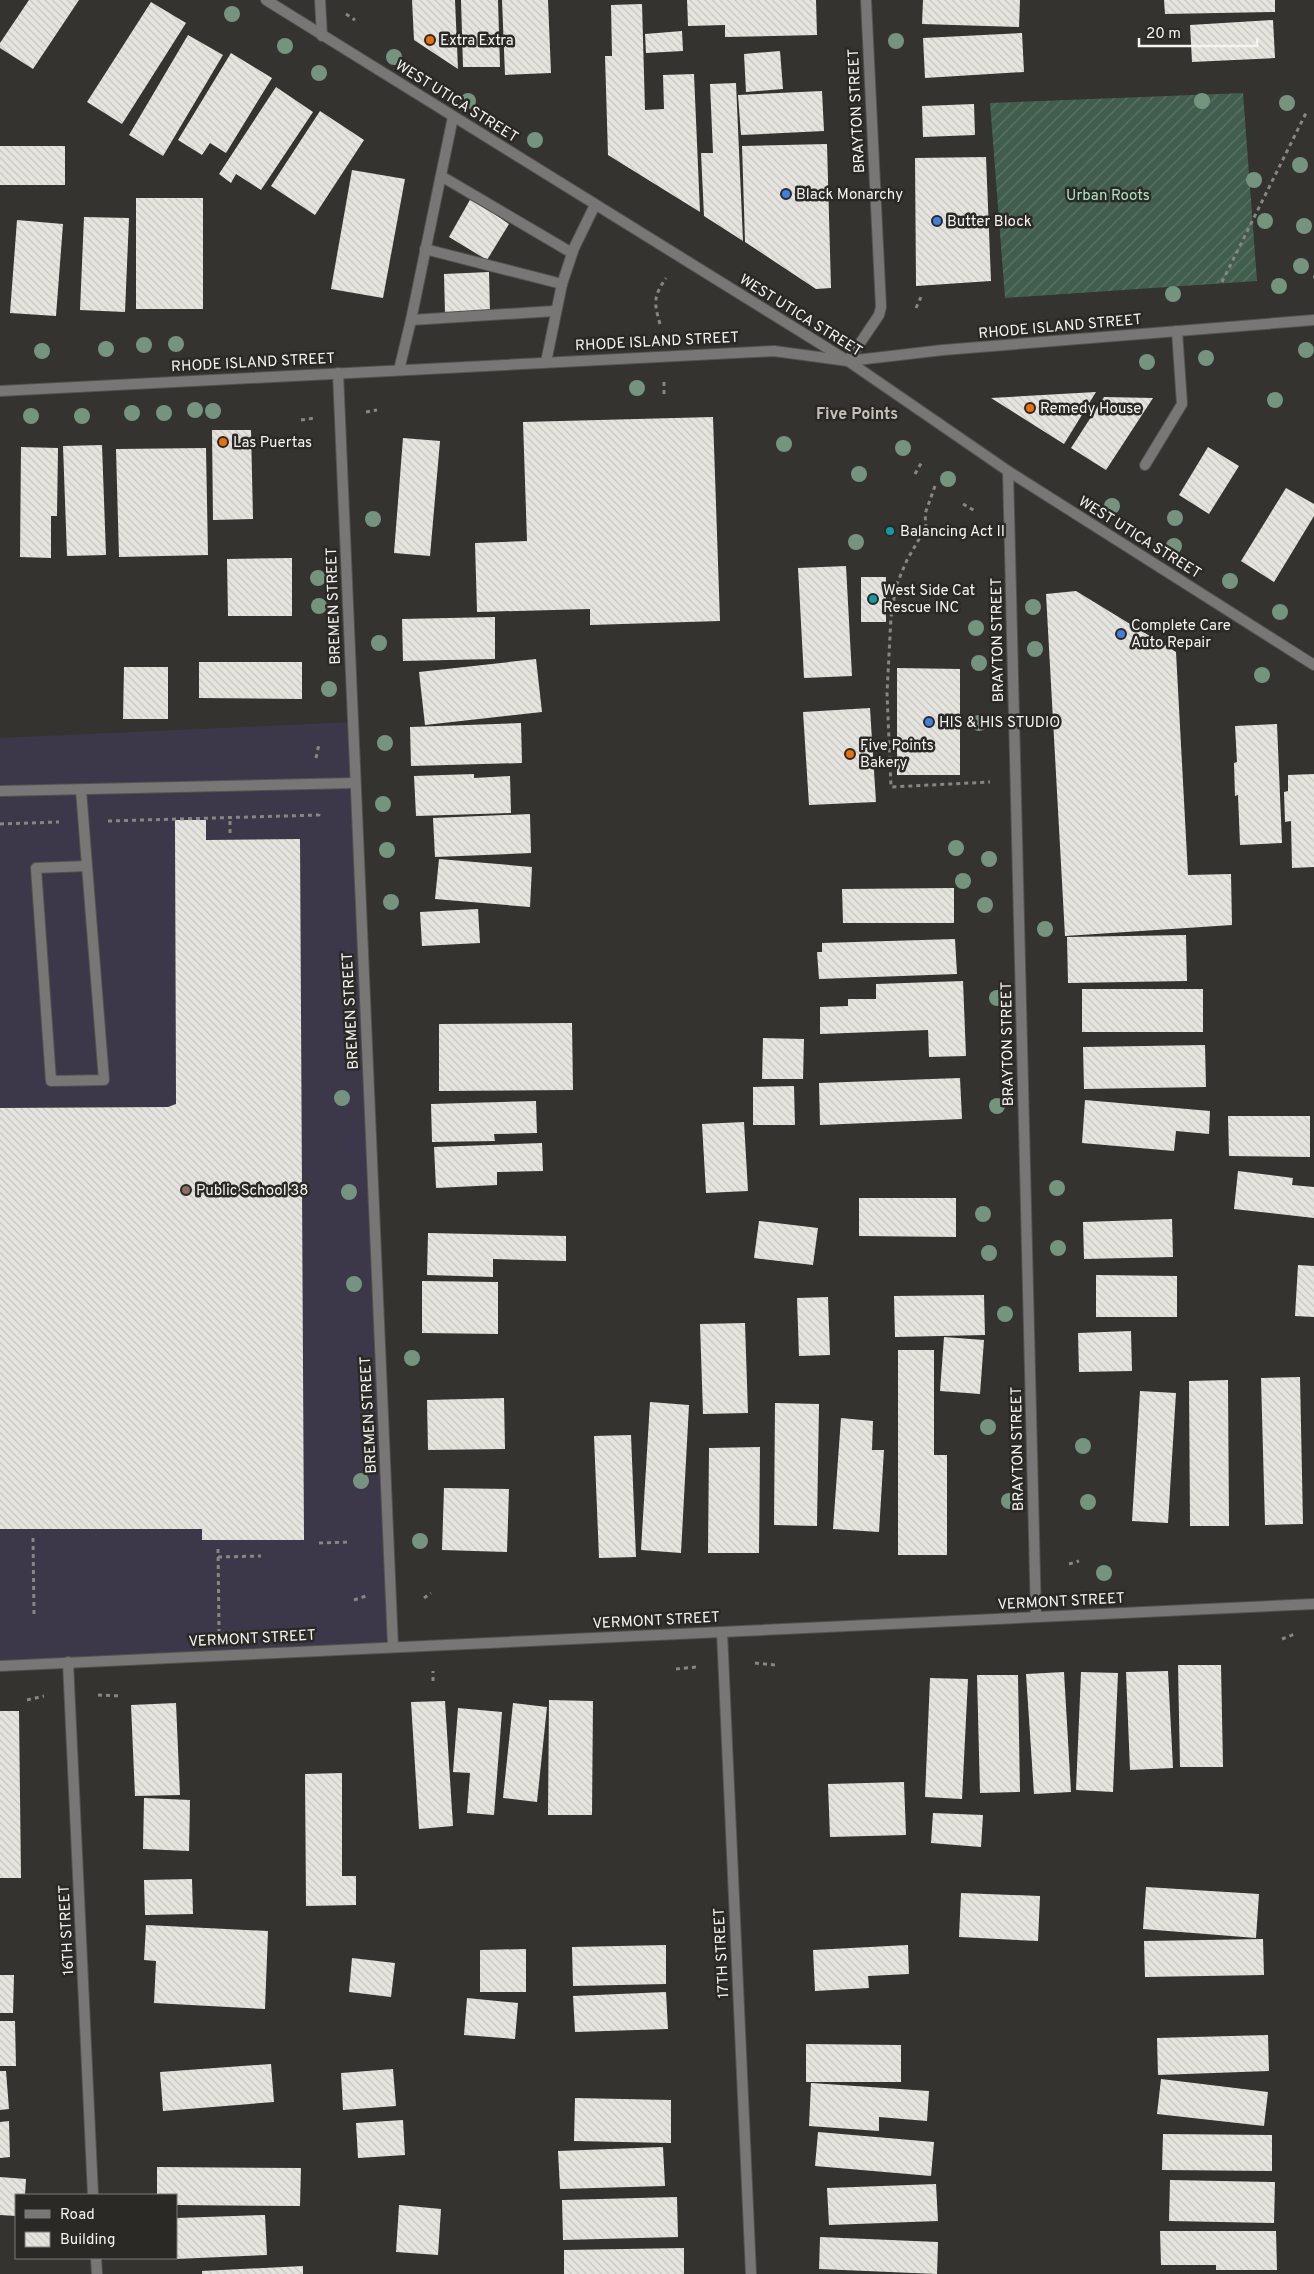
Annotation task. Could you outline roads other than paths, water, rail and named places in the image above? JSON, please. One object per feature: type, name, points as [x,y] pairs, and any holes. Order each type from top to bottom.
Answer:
[{"type":"street","name":"WEST UTICA STREET","points":[[266,0],[848,361],[1008,471],[1314,665]]},
{"type":"street","points":[[320,0],[322,36]]},
{"type":"street","name":"BRAYTON STREET","points":[[848,361],[879,315],[881,307],[866,0]]},
{"type":"street","points":[[399,370],[453,117]]},
{"type":"street","points":[[441,176],[572,253]]},
{"type":"street","points":[[546,362],[562,284],[572,253],[595,205]]},
{"type":"street","points":[[425,249],[562,284]]},
{"type":"street","points":[[411,320],[555,311]]},
{"type":"street","name":"RHODE ISLAND STREET","points":[[0,391],[774,351],[848,361],[943,350],[1314,320]]},
{"type":"street","points":[[1145,465],[1182,404],[1177,331]]},
{"type":"street","name":"BREMEN STREET","points":[[338,373],[393,1647]]},
{"type":"street","name":"BRAYTON STREET","points":[[1008,471],[1036,1617]]},
{"type":"street","points":[[0,792],[355,783]]},
{"type":"street","points":[[81,790],[104,1080],[51,1081],[36,868],[87,866]]},
{"type":"street","name":"VERMONT STREET","points":[[0,1666],[1314,1604]]},
{"type":"street","name":"17TH STREET","points":[[722,1632],[751,2274]]},
{"type":"street","name":"16TH STREET","points":[[68,1662],[93,2194]]},
{"type":"street","points":[[96,2259],[97,2274]]},
{"type":"place","name":"Extra Extra","points":[[430,40]]},
{"type":"place","name":"Black Monarchy","points":[[786,194]]},
{"type":"place","name":"Butter Block","points":[[937,221]]},
{"type":"place","name":"Remedy House","points":[[1030,408]]},
{"type":"place","name":"Las Puertas","points":[[223,442]]},
{"type":"place","name":"Balancing Act II","points":[[890,531]]},
{"type":"place","name":"West Side Cat Rescue INC","points":[[873,599]]},
{"type":"place","name":"Complete Care Auto Repair","points":[[1121,634]]},
{"type":"place","name":"HIS & HIS STUDIO","points":[[929,722]]},
{"type":"place","name":"Five Points Bakery","points":[[850,754]]},
{"type":"place","name":"Public School 38","points":[[186,1190]]},
{"type":"district","name":"Five Points","points":[[857,413]]},
{"type":"park label","name":"Urban Roots","points":[[1108,195]]}]
